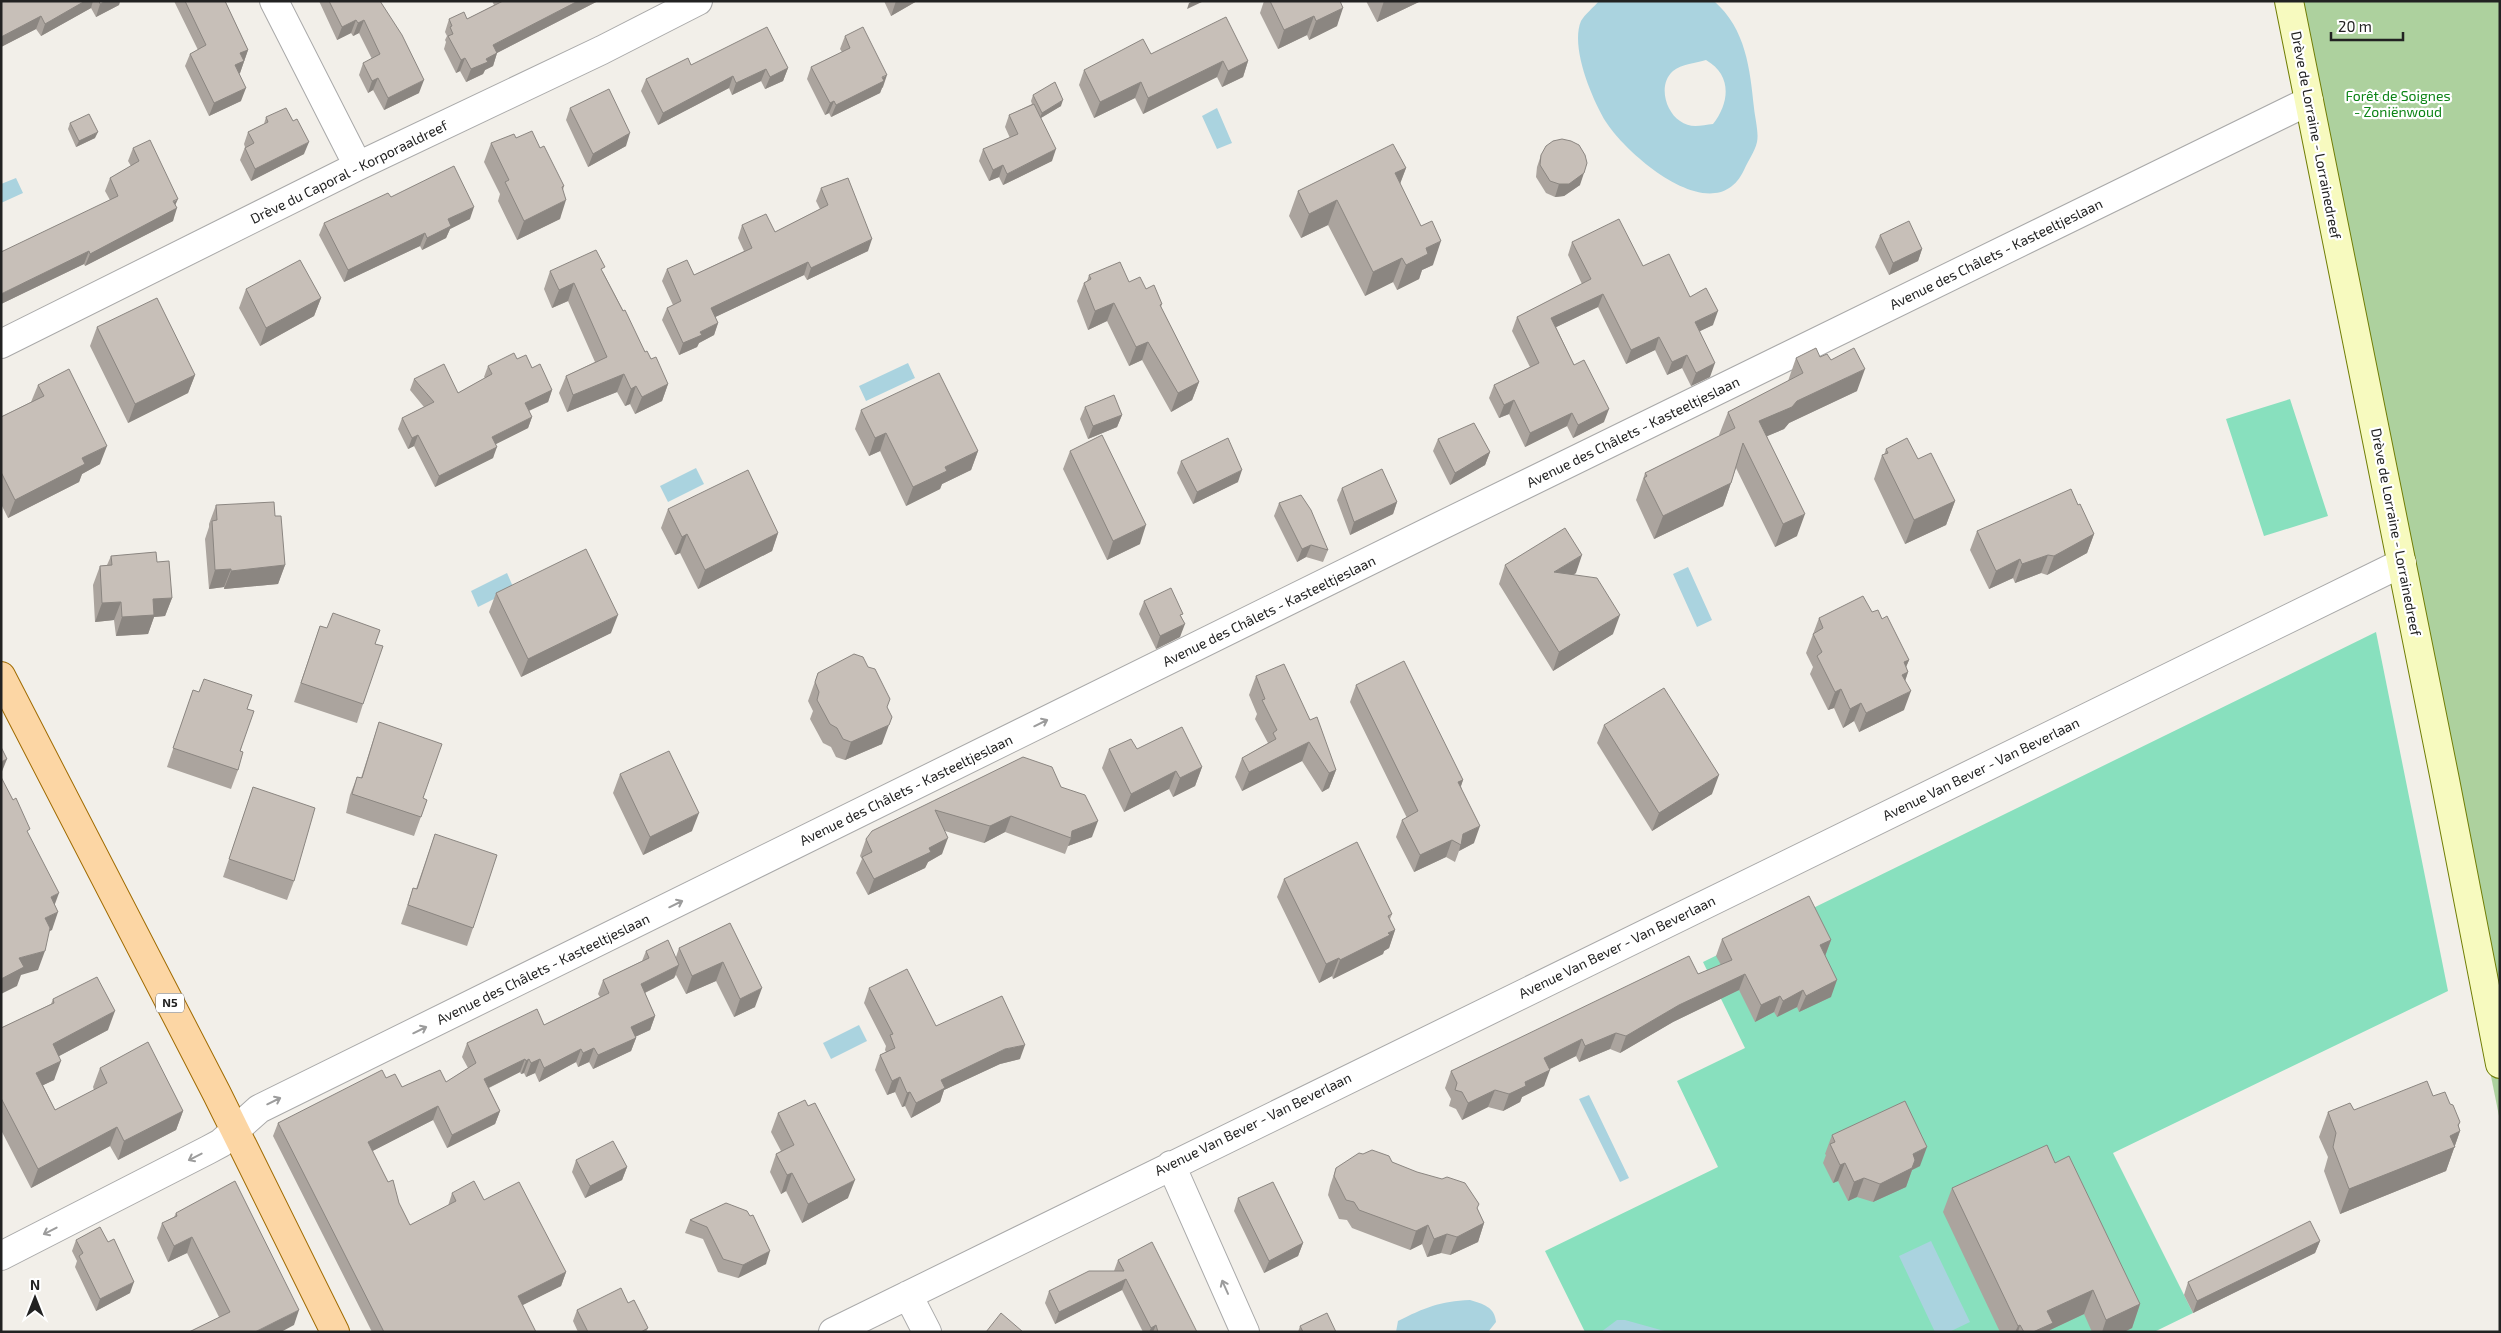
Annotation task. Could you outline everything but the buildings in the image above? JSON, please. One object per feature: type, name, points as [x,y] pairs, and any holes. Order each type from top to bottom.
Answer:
[{"type":"main road","name":"Drève de Lorraine - Lorrainedreef","points":[[2289,1],[2500,1064]]},
{"type":"main road","name":"N5","points":[[1,676],[235,1130],[335,1332]]},
{"type":"street","points":[[274,1],[358,166]]},
{"type":"street","name":"Drève du Caporal - Korporaaldreef","points":[[1,344],[358,166],[594,54],[698,1]]},
{"type":"street","name":"Avenue des Châlets - Kasteeltjeslaan","points":[[1,1256],[208,1150],[259,1109],[1443,525],[2309,101]]},
{"type":"street","name":"Avenue Van Bever - Van Beverlaan","points":[[833,1332],[1171,1164],[2402,563]]},
{"type":"street","points":[[1171,1164],[1245,1332]]},
{"type":"street","points":[[908,1295],[927,1332]]},
{"type":"green space","name":"Forêt de Soignes - Zoniënwoud","points":[[2275,1],[2500,1],[2500,1121]]},
{"type":"green space","points":[[2290,399],[2328,516],[2264,536],[2226,419]]},
{"type":"green space","points":[[2376,632],[2448,991],[2113,1153],[2193,1313],[2154,1332],[1585,1332],[1545,1251],[1718,1167],[1677,1081],[1745,1048],[1703,962]]},
{"type":"water","points":[[1599,1],[1714,1],[1725,12],[1740,37],[1748,64],[1758,134],[1756,145],[1744,170],[1731,187],[1713,193],[1693,191],[1672,182],[1632,152],[1606,122],[1589,87],[1578,45],[1578,32],[1581,21]],"holes":[[[1706,60],[1720,73],[1726,89],[1723,107],[1719,116],[1713,124],[1696,126],[1680,121],[1670,111],[1665,97],[1668,76],[1680,67]]]},
{"type":"water","points":[[1217,108],[1232,143],[1217,149],[1202,116]]},
{"type":"water","points":[[16,178],[23,193],[1,203],[1,184]]},
{"type":"water","points":[[908,363],[915,378],[866,401],[859,386]]},
{"type":"water","points":[[696,468],[704,484],[668,502],[660,486]]},
{"type":"water","points":[[1688,567],[1712,620],[1697,627],[1673,574]]},
{"type":"water","points":[[507,573],[514,589],[478,607],[471,591]]},
{"type":"water","points":[[859,1025],[867,1041],[831,1059],[823,1043]]},
{"type":"water","points":[[1589,1095],[1629,1178],[1620,1182],[1579,1099]]},
{"type":"water","points":[[1931,1241],[1970,1322],[1949,1332],[1935,1332],[1899,1256]]},
{"type":"water","points":[[1470,1300],[1484,1305],[1493,1313],[1496,1322],[1488,1332],[1396,1332],[1398,1321],[1416,1312],[1441,1304]]},
{"type":"water","points":[[1617,1320],[1625,1320],[1668,1332],[1601,1332]]}]
